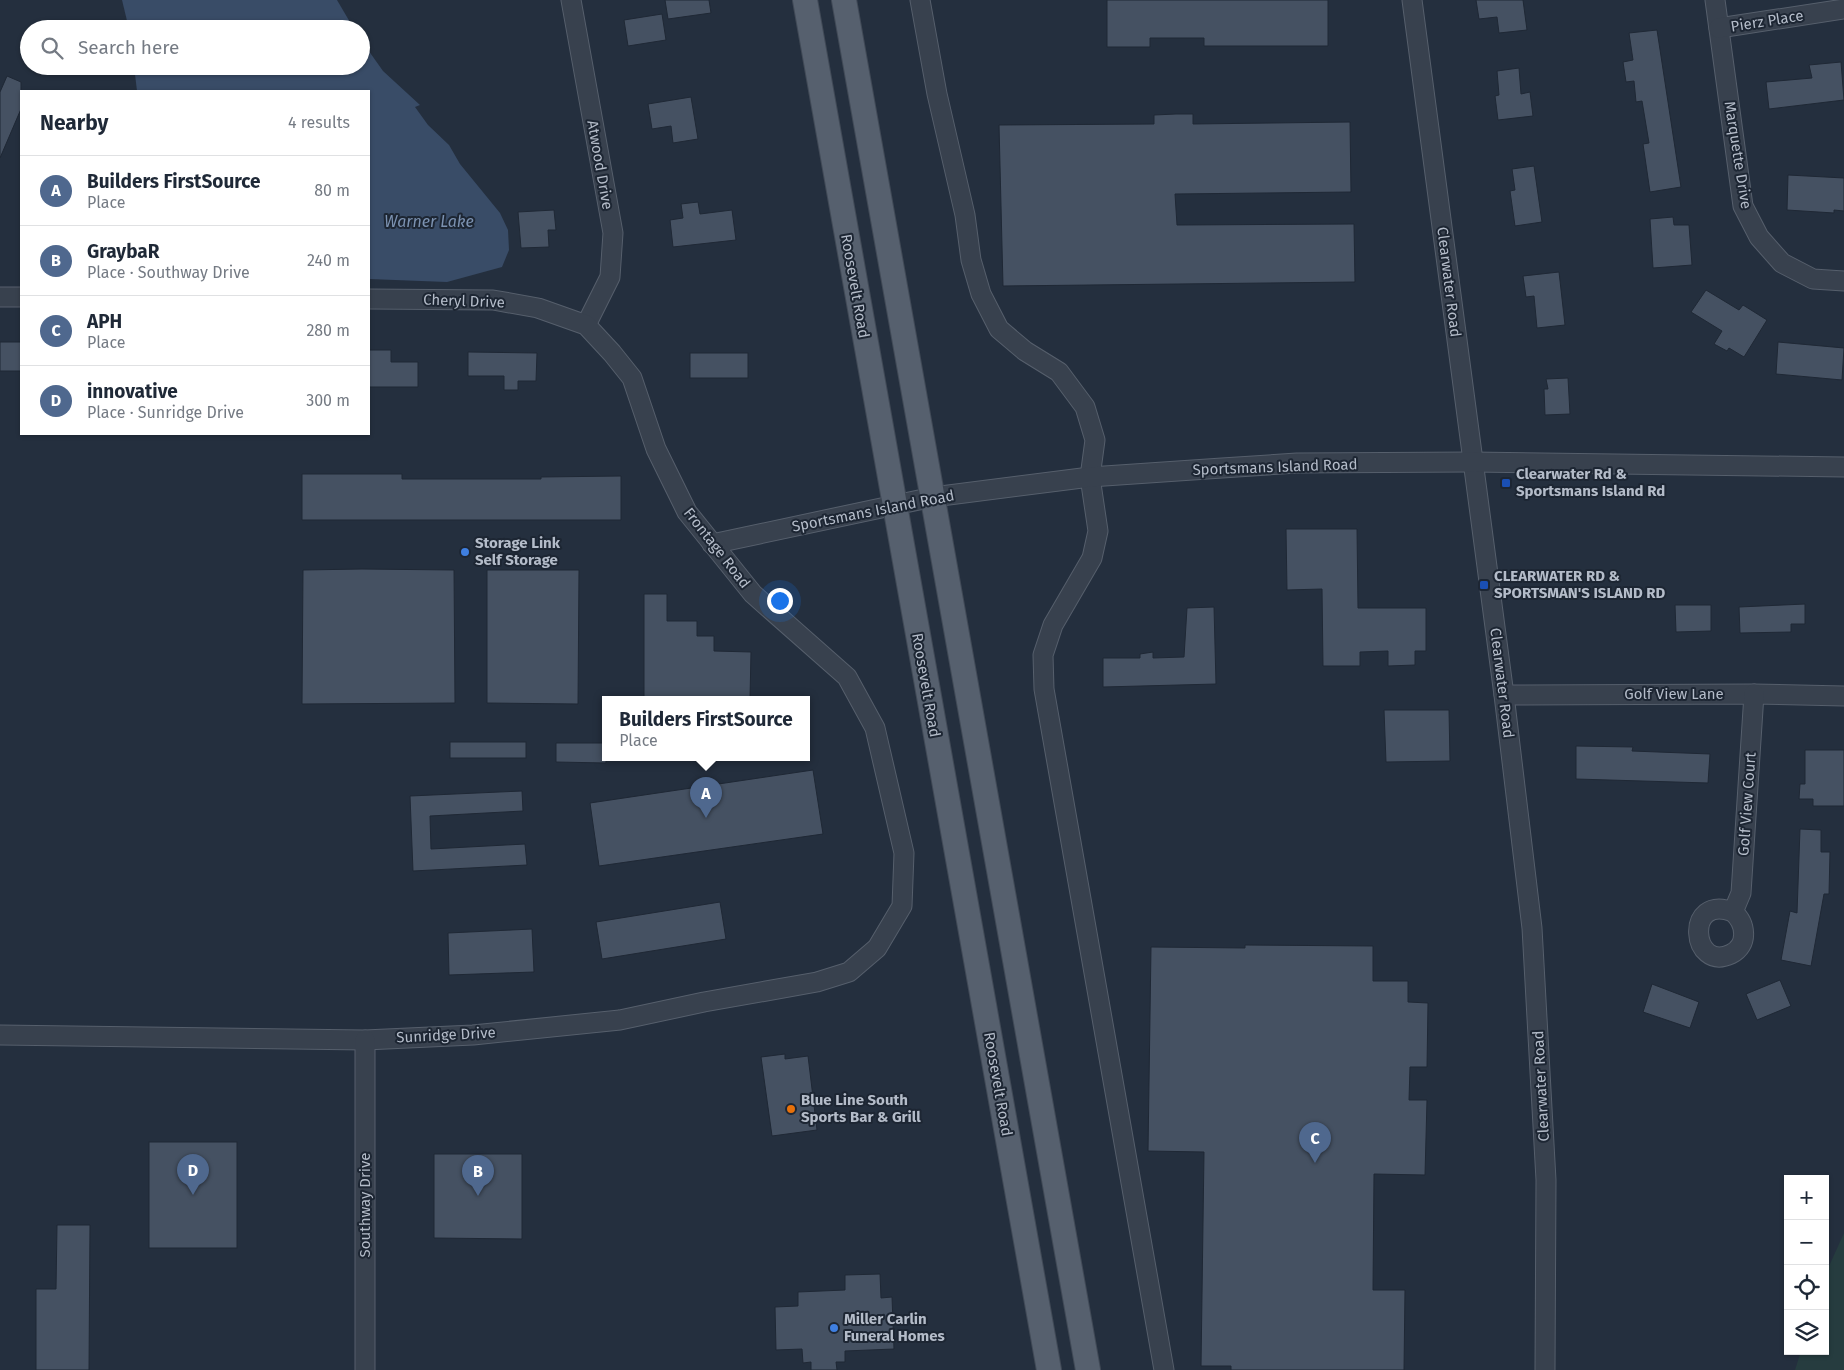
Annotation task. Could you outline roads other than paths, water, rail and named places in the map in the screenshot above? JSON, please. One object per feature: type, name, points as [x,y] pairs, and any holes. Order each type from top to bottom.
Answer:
[{"type":"main road","name":"Roosevelt Road","points":[[805,0],[1049,1370]]},
{"type":"main road","points":[[844,0],[1088,1370]]},
{"type":"street","name":"Atwood Drive","points":[[571,0],[613,233],[610,277],[586,325]]},
{"type":"street","points":[[920,0],[937,94],[964,216],[971,260],[981,294],[999,329],[1025,351],[1058,372],[1085,407],[1095,440],[1090,477],[1098,530],[1092,558],[1053,625],[1043,655],[1044,689],[1164,1370]]},
{"type":"street","name":"Clearwater Road","points":[[1412,0],[1504,695],[1532,928],[1546,1180],[1545,1370]]},
{"type":"street","name":"Marquette Drive","points":[[1715,0],[1743,206],[1759,237],[1782,263],[1813,278],[1844,281]]},
{"type":"street","name":"Pierz Place","points":[[1719,28],[1844,9]]},
{"type":"street","points":[[0,297],[20,297]]},
{"type":"street","name":"Cheryl Drive","points":[[370,299],[493,300],[538,308],[586,325]]},
{"type":"street","name":"Frontage Road","points":[[586,325],[632,378],[656,450],[687,512],[753,594],[847,677],[875,728],[904,852],[902,906],[877,948]]},
{"type":"street","name":"Sportsmans Island Road","points":[[712,544],[894,504],[1090,477],[1297,463],[1472,462],[1844,467]]},
{"type":"street","name":"Golf View Lane","points":[[1504,695],[1754,694],[1844,696]]},
{"type":"street","name":"Golf View Court","points":[[1733,912],[1741,893],[1754,694]]},
{"type":"street","name":"Sunridge Drive","points":[[0,1036],[365,1040],[473,1035],[620,1020],[704,1002],[817,982],[849,972],[877,948]]},
{"type":"street","name":"Southway Drive","points":[[365,1040],[365,1370]]},
{"type":"water","points":[[122,0],[337,0],[349,20],[127,20]]},
{"type":"water","name":"Warner Lake","points":[[370,53],[383,71],[420,105],[415,107],[428,125],[449,145],[460,164],[500,213],[508,230],[509,250],[502,267],[447,282],[370,279],[370,90],[137,90],[135,75],[370,75]]},
{"type":"place","name":"Clearwater Rd & Sportsmans Island Rd","points":[[1506,483]]},
{"type":"place","name":"Storage Link Self Storage","points":[[465,552]]},
{"type":"place","name":"CLEARWATER RD & SPORTSMAN'S ISLAND RD","points":[[1484,585]]},
{"type":"place","name":"Builders FirstSource","points":[[706,818]]},
{"type":"place","name":"Blue Line South Sports Bar & Grill","points":[[791,1109]]},
{"type":"place","name":"APH","points":[[1315,1163]]},
{"type":"place","name":"innovative","points":[[193,1195]]},
{"type":"place","name":"GraybaR","points":[[478,1196]]},
{"type":"place","name":"Miller Carlin Funeral Homes","points":[[834,1328]]}]
